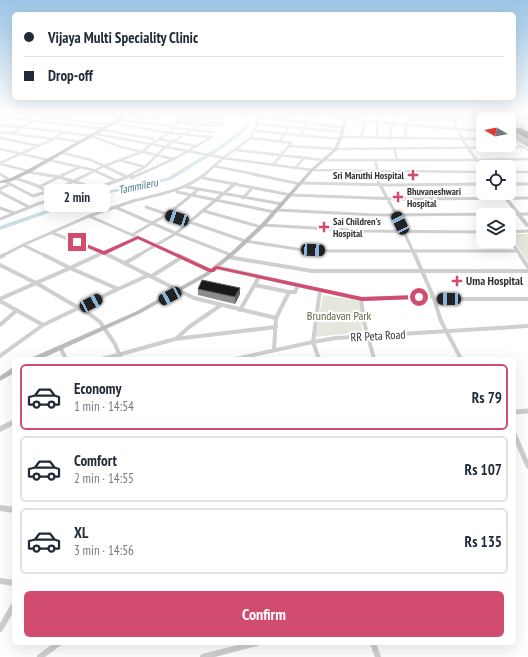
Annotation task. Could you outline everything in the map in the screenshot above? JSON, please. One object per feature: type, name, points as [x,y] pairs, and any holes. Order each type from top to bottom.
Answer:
[{"type":"main road","points":[[2,181],[12,181],[81,142]]},
{"type":"main road","points":[[39,357],[139,312],[180,291],[214,269],[262,226],[312,170],[336,149],[339,142]]},
{"type":"main road","points":[[0,379],[12,373]]},
{"type":"street","points":[[18,142],[39,146]]},
{"type":"street","points":[[0,164],[47,142]]},
{"type":"street","points":[[106,142],[120,147],[174,159]]},
{"type":"street","points":[[138,142],[221,158],[312,170],[373,172],[476,172]]},
{"type":"street","points":[[33,196],[62,187],[93,170],[142,152],[155,142]]},
{"type":"street","points":[[0,219],[45,201],[79,193],[127,177],[145,167],[165,147],[173,142],[196,146]]},
{"type":"street","points":[[131,178],[174,159],[203,142]]},
{"type":"street","points":[[0,256],[89,216],[139,200],[176,192],[188,187],[203,178],[221,158],[236,150],[246,142]]},
{"type":"street","points":[[273,165],[289,146],[290,142],[287,142]]},
{"type":"street","points":[[464,142],[476,160]]},
{"type":"street","points":[[516,142],[528,150]]},
{"type":"street","points":[[289,146],[336,149],[468,149],[524,147]]},
{"type":"street","points":[[0,148],[93,170],[117,181]]},
{"type":"street","points":[[394,148],[397,159]]},
{"type":"street","points":[[236,150],[323,160],[528,159]]},
{"type":"street","points":[[62,154],[91,160],[127,177]]},
{"type":"street","points":[[295,168],[305,158]]},
{"type":"street","points":[[119,160],[149,169]]},
{"type":"street","points":[[375,160],[378,172]]},
{"type":"street","points":[[0,164],[28,172],[75,181],[95,188]]},
{"type":"street","points":[[214,166],[301,183],[380,185],[476,184]]},
{"type":"street","points":[[39,187],[81,167]]},
{"type":"street","points":[[373,172],[404,231],[447,332],[460,357]]},
{"type":"street","points":[[516,172],[528,172]]},
{"type":"street","points":[[0,174],[33,196],[45,201]]},
{"type":"street","points":[[203,178],[290,195],[388,199],[476,199]]},
{"type":"street","points":[[12,181],[39,187],[58,198]]},
{"type":"street","points":[[12,181],[0,191],[29,207]]},
{"type":"street","points":[[125,263],[175,234],[236,184]]},
{"type":"street","points":[[516,184],[528,184]]},
{"type":"street","points":[[62,187],[79,193]]},
{"type":"street","points":[[188,187],[282,204]]},
{"type":"street","points":[[243,198],[253,187]]},
{"type":"street","points":[[132,235],[168,214],[199,189]]},
{"type":"street","points":[[176,192],[276,211],[396,214],[528,214]]},
{"type":"street","points":[[516,199],[528,198]]},
{"type":"street","points":[[508,200],[528,226]]},
{"type":"street","points":[[115,207],[175,234],[230,256],[312,271],[528,272]]},
{"type":"street","points":[[146,207],[245,241],[297,249],[330,251],[518,251]]},
{"type":"street","points":[[0,208],[14,213]]},
{"type":"street","points":[[204,211],[262,226],[358,231],[476,232]]},
{"type":"street","points":[[89,216],[182,257],[214,269],[259,276],[362,299],[528,299]]},
{"type":"street","points":[[516,232],[528,232]]},
{"type":"street","points":[[53,233],[104,253],[194,298],[276,318]]},
{"type":"street","points":[[0,300],[138,237]]},
{"type":"street","points":[[23,245],[118,289]]},
{"type":"street","points":[[516,248],[528,267]]},
{"type":"street","points":[[0,356],[43,325],[118,289],[150,276],[182,257]]},
{"type":"street","points":[[0,266],[36,283],[80,308],[100,322],[115,344],[121,357],[175,339],[276,327]]},
{"type":"street","points":[[240,310],[259,276]]},
{"type":"street","points":[[255,284],[289,292],[295,292],[298,285]]},
{"type":"street","points":[[318,357],[313,342],[320,290]]},
{"type":"street","points":[[274,350],[276,318],[289,292]]},
{"type":"street","points":[[362,299],[364,322],[373,357]]},
{"type":"street","points":[[0,300],[43,325]]},
{"type":"street","points":[[175,339],[220,305]]},
{"type":"street","points":[[0,324],[17,310]]},
{"type":"street","name":"RR Peta Road","points":[[255,357],[274,350],[336,338],[525,326]]},
{"type":"street","points":[[60,347],[65,357]]},
{"type":"street","points":[[516,412],[528,412]]},
{"type":"street","points":[[0,429],[12,423]]},
{"type":"street","points":[[516,439],[528,466]]},
{"type":"street","points":[[0,508],[12,510]]},
{"type":"street","points":[[0,581],[12,583]]},
{"type":"street","points":[[0,629],[12,608]]},
{"type":"street","points":[[44,656],[57,645]]},
{"type":"street","points":[[203,657],[249,645]]},
{"type":"street","points":[[374,645],[378,657]]},
{"type":"green space","points":[[516,234],[528,234],[528,262],[516,244]]},
{"type":"green space","name":"Brundavan Park","points":[[323,295],[360,301],[362,332],[315,337]]},
{"type":"building","points":[[202,280],[240,288],[235,297],[198,289]]},
{"type":"waterway","name":"Tammileru","points":[[0,228],[95,195],[169,179],[228,142]]},
{"type":"place","name":"Sri Maruthi Hospital","points":[[413,175]]},
{"type":"place","name":"Bhuvaneshwari Hospital","points":[[398,197]]},
{"type":"place","name":"Sai Children's Hospital","points":[[324,227]]},
{"type":"place","name":"Uma Hospital","points":[[457,281]]},
{"type":"route","points":[[77,242],[104,253],[138,237],[178,254],[212,271],[216,267],[362,299],[419,297]]}]
